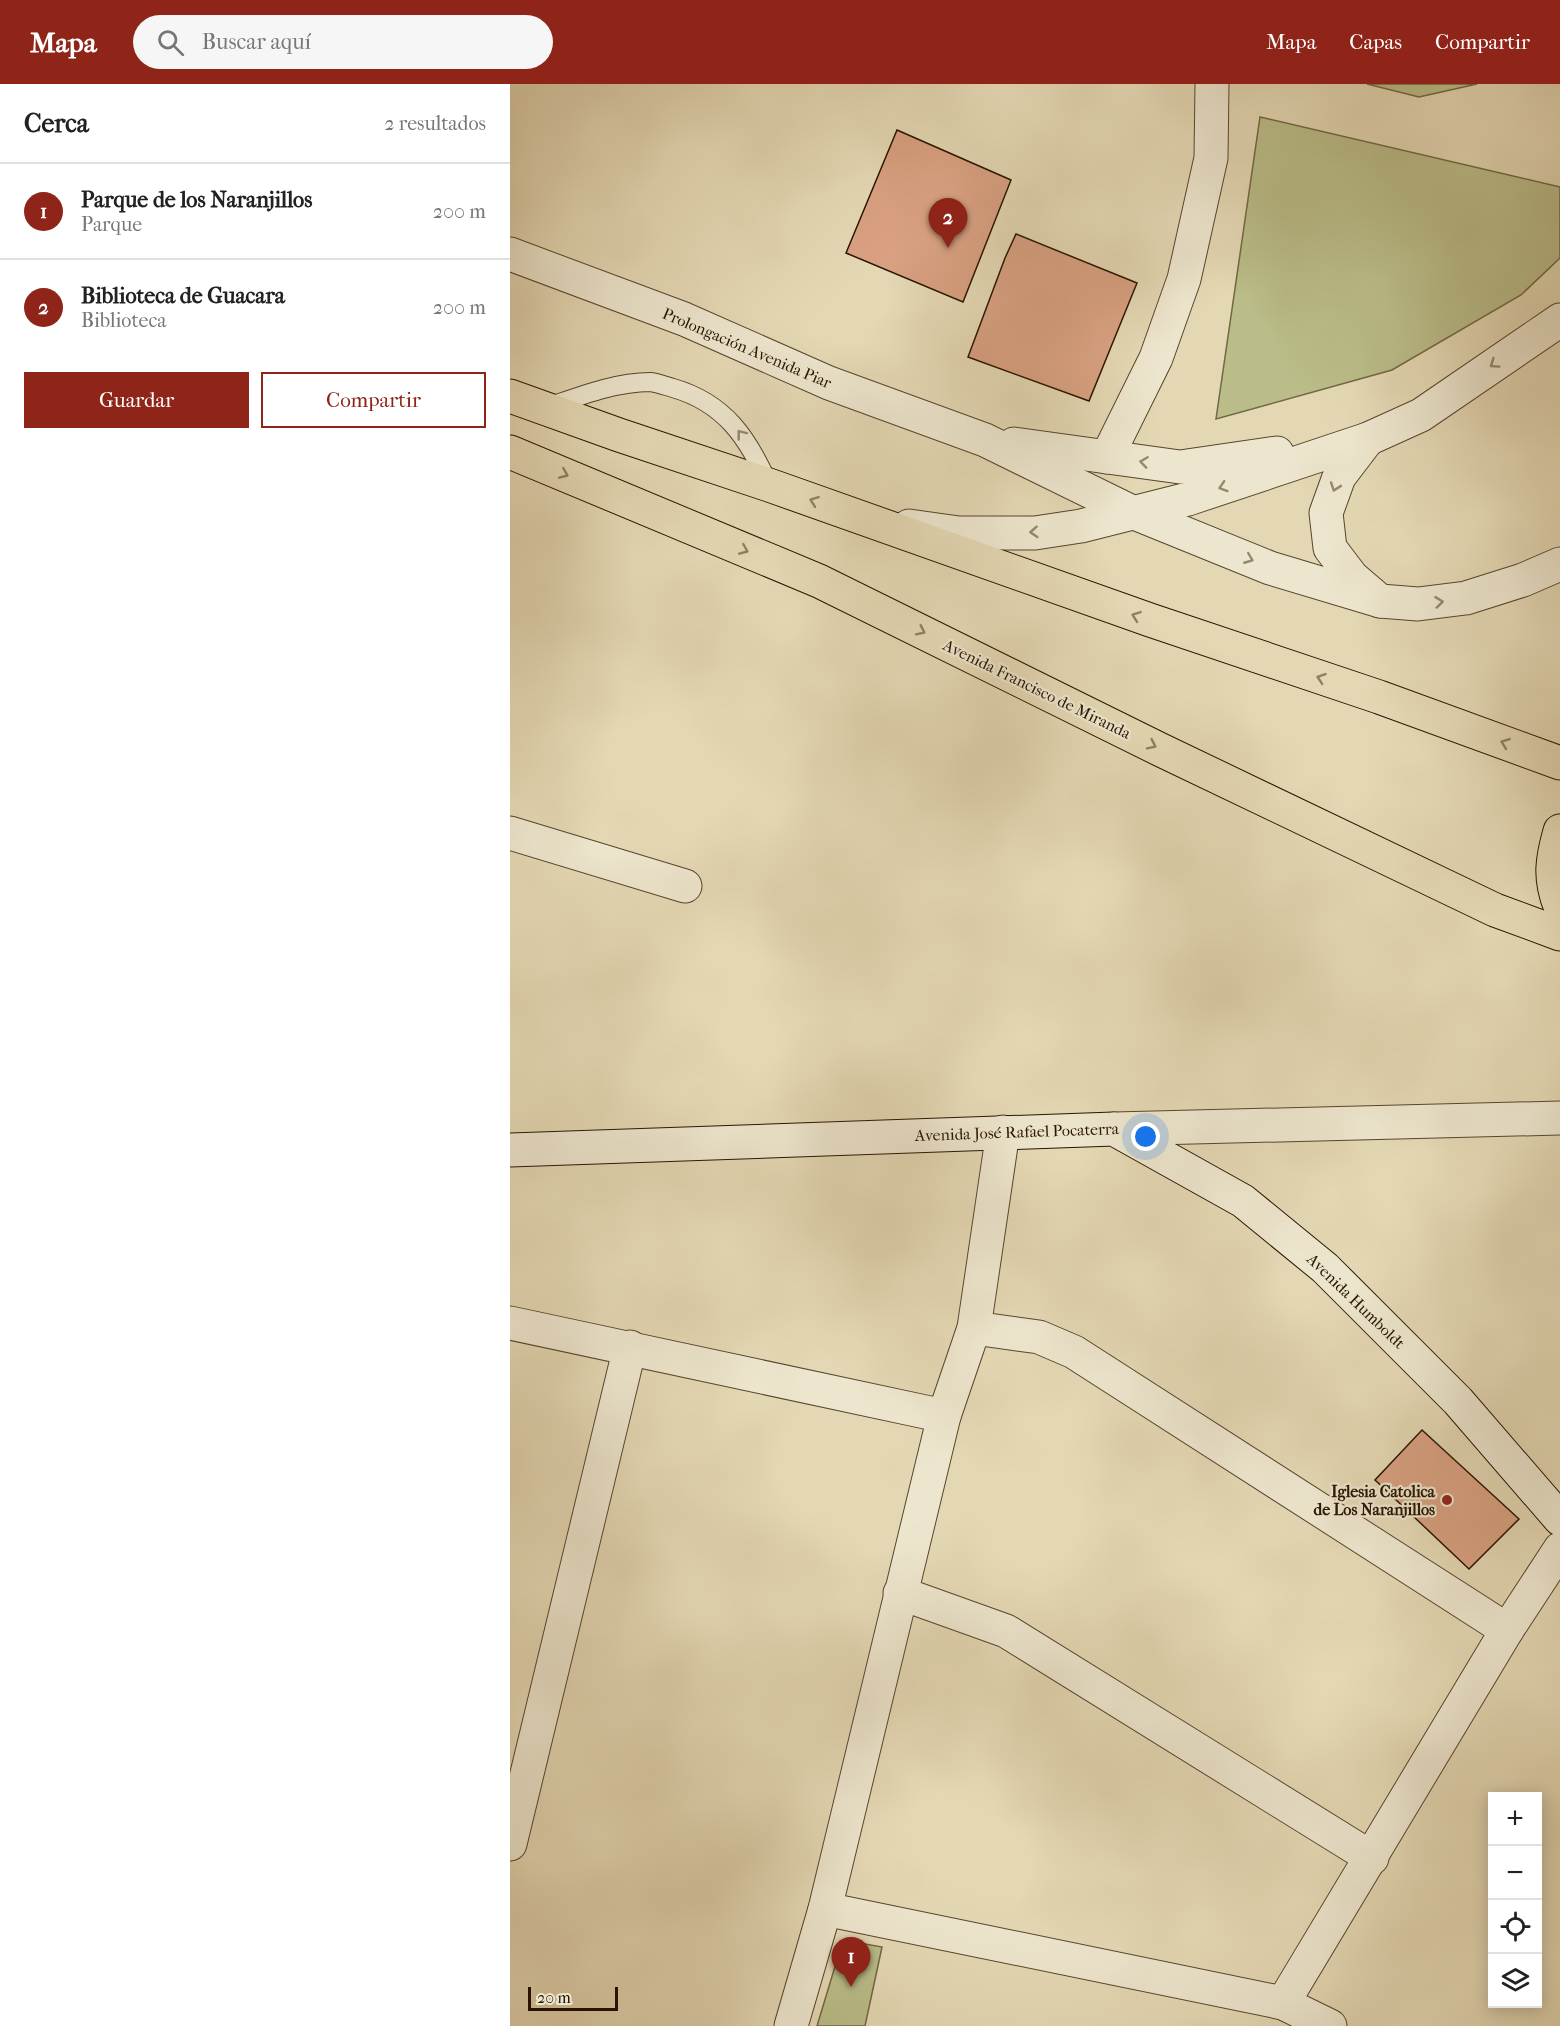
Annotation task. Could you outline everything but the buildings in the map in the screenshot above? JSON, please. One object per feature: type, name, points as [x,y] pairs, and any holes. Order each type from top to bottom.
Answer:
[{"type":"main road","points":[[510,396],[1560,763]]},
{"type":"main road","name":"Avenida Francisco de Miranda","points":[[510,452],[819,581],[1161,750],[1495,910],[1560,934]]},
{"type":"main road","points":[[1560,831],[1552,861],[1554,892],[1560,906]]},
{"type":"street","points":[[1107,457],[1156,358],[1184,279],[1212,158],[1212,84]]},
{"type":"street","name":"Prolongación Avenida Piar","points":[[510,254],[684,319],[829,383],[985,440]]},
{"type":"street","points":[[844,512],[921,529],[959,533],[1035,533],[1081,526],[1188,499],[1368,440],[1421,415],[1545,334],[1560,320]]},
{"type":"street","points":[[985,440],[1180,467],[1368,440]]},
{"type":"street","points":[[985,440],[1132,512],[1270,568],[1380,601],[1418,604],[1466,598],[1523,580],[1560,564]]},
{"type":"street","points":[[1368,440],[1339,477],[1326,513],[1330,548],[1352,577],[1380,601]]},
{"type":"street","points":[[510,833],[685,886]]},
{"type":"street","name":"Avenida José Rafael Pocaterra","points":[[510,1150],[1003,1132],[1560,1118]]},
{"type":"street","name":"Avenida Humboldt","points":[[1114,1129],[1243,1201],[1325,1268],[1458,1401],[1560,1519]]},
{"type":"street","points":[[791,2026],[825,1909],[944,1416],[974,1328],[1003,1132]]},
{"type":"street","points":[[510,1323],[944,1416]]},
{"type":"street","points":[[974,1328],[1039,1337],[1074,1352],[1507,1630]]},
{"type":"street","points":[[510,1844],[630,1347]]},
{"type":"street","points":[[1283,2003],[1507,1630],[1560,1549]]},
{"type":"street","points":[[900,1593],[1006,1631],[1372,1858]]},
{"type":"street","points":[[825,1909],[1283,2003],[1330,2026]]},
{"type":"lane","points":[[543,408],[602,389],[652,382],[686,392],[720,411],[738,430],[756,455],[769,485]]},
{"type":"green space","points":[[1367,84],[1477,84],[1419,97]]},
{"type":"green space","points":[[1260,117],[1560,187],[1560,258],[1521,295],[1392,370],[1216,419]]},
{"type":"green space","points":[[843,1940],[882,1947],[865,2026],[817,2026]]},
{"type":"place","name":"Biblioteca de Guacara","points":[[948,248]]},
{"type":"place","name":"Iglesia Catolica de Los Naranjillos","points":[[1447,1500]]},
{"type":"place","name":"Parque de los Naranjillos","points":[[851,1987]]}]
